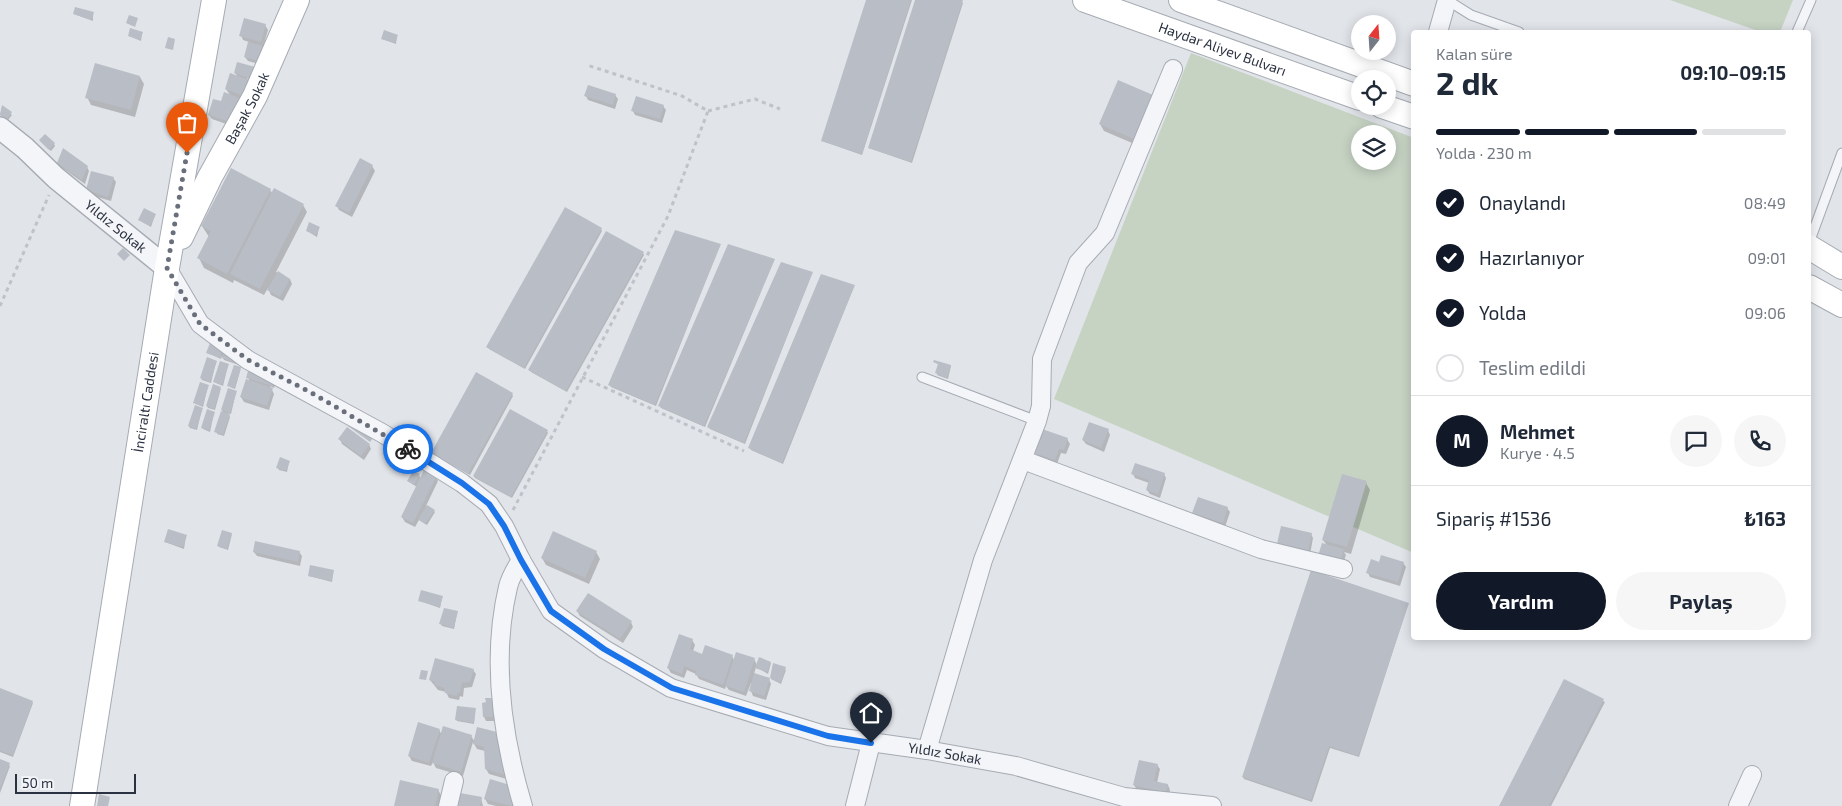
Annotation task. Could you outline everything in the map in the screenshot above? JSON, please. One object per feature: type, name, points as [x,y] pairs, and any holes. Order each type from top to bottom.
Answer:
[{"type":"main road","name":"İnciraltı Caddesi","points":[[82,806],[167,268],[214,0]]},
{"type":"main road","name":"Başak Sokak","points":[[167,268],[206,185],[255,96],[297,0]]},
{"type":"main road","name":"Haydar Aliyev Bulvarı","points":[[1085,0],[1351,95]]},
{"type":"main road","points":[[1181,0],[1411,83]]},
{"type":"main road","points":[[1396,111],[1411,115]]},
{"type":"main road","points":[[1811,248],[1842,267]]},
{"type":"main road","points":[[1811,288],[1842,305]]},
{"type":"street","points":[[1439,30],[1447,0]]},
{"type":"street","points":[[927,750],[983,560],[1037,421],[1041,406],[1042,359],[1078,263],[1106,232],[1173,69]]},
{"type":"street","name":"Yıldız Sokak","points":[[0,128],[25,148],[56,178],[167,268],[200,324],[248,360],[366,424],[462,483],[489,504],[504,526],[521,560],[551,611],[604,649],[672,688],[828,736],[927,750],[1016,766],[1123,802],[1212,806]]},
{"type":"street","points":[[1023,460],[1261,549],[1343,569]]},
{"type":"street","points":[[521,560],[508,586],[499,651],[504,717],[523,806]]},
{"type":"street","points":[[855,806],[871,743]]},
{"type":"street","points":[[1738,806],[1752,775]]},
{"type":"street","points":[[448,806],[454,781]]},
{"type":"lane","points":[[1447,0],[1471,15],[1514,30]]},
{"type":"lane","points":[[1798,30],[1811,0]]},
{"type":"lane","points":[[1811,238],[1842,153]]},
{"type":"lane","points":[[922,376],[1037,421]]},
{"type":"path","points":[[587,64],[682,96],[708,110],[755,99],[780,109]]},
{"type":"path","points":[[504,526],[668,216],[708,110]]},
{"type":"path","points":[[0,306],[56,178]]},
{"type":"path","points":[[582,377],[744,451]]},
{"type":"green space","points":[[1670,0],[1793,0],[1781,30],[1755,30]]},
{"type":"green space","points":[[1191,53],[1380,125],[1351,125],[1351,170],[1396,170],[1396,131],[1411,137],[1411,552],[1054,399]]},
{"type":"building","points":[[866,0],[911,0],[862,154],[821,141]]},
{"type":"building","points":[[915,0],[963,0],[911,162],[868,148]]},
{"type":"building","points":[[75,7],[94,12],[92,20],[73,14]]},
{"type":"building","points":[[129,15],[138,18],[135,27],[126,23]]},
{"type":"building","points":[[244,18],[266,24],[261,42],[239,36]]},
{"type":"building","points":[[130,28],[143,32],[140,40],[128,36]]},
{"type":"building","points":[[384,30],[398,35],[395,43],[381,39]]},
{"type":"building","points":[[168,37],[175,39],[173,50],[165,48]]},
{"type":"building","points":[[248,42],[267,47],[263,62],[244,57]]},
{"type":"building","points":[[237,62],[259,68],[255,80],[234,73]]},
{"type":"building","points":[[95,63],[140,76],[131,110],[85,98]]},
{"type":"building","points":[[230,73],[249,80],[243,96],[225,89]]},
{"type":"building","points":[[1118,80],[1153,95],[1134,139],[1099,124]]},
{"type":"building","points":[[588,85],[616,94],[613,105],[584,96]]},
{"type":"building","points":[[224,92],[242,99],[230,122],[208,115],[213,99],[221,101]]},
{"type":"building","points":[[636,96],[664,105],[660,119],[631,111]]},
{"type":"building","points":[[2,105],[12,112],[7,119],[0,115]]},
{"type":"building","points":[[45,134],[55,143],[49,150],[39,140]]},
{"type":"building","points":[[63,148],[88,166],[82,180],[57,163]]},
{"type":"building","points":[[360,158],[373,165],[349,213],[335,206]]},
{"type":"building","points":[[231,168],[271,189],[227,274],[197,258],[211,231],[201,226]]},
{"type":"building","points":[[91,171],[114,177],[108,197],[86,190]]},
{"type":"building","points":[[274,188],[304,204],[260,289],[230,274]]},
{"type":"building","points":[[565,207],[602,228],[524,368],[486,347]]},
{"type":"building","points":[[144,208],[156,214],[150,226],[138,220]]},
{"type":"building","points":[[309,222],[320,227],[316,235],[306,231]]},
{"type":"building","points":[[675,230],[721,244],[655,405],[608,385]]},
{"type":"building","points":[[606,231],[644,252],[566,391],[528,370]]},
{"type":"building","points":[[728,244],[775,259],[704,426],[658,406]]},
{"type":"building","points":[[123,248],[130,255],[124,261],[117,254]]},
{"type":"building","points":[[781,262],[813,272],[744,443],[707,427]]},
{"type":"building","points":[[278,271],[290,279],[280,297],[267,290]]},
{"type":"building","points":[[821,274],[855,285],[782,463],[748,448]]},
{"type":"building","points":[[210,343],[223,347],[220,358],[206,353]]},
{"type":"building","points":[[224,352],[242,365],[222,358]]},
{"type":"building","points":[[207,357],[217,361],[210,382],[200,378]]},
{"type":"building","points":[[934,360],[951,365],[947,378],[935,373],[938,364],[933,362]]},
{"type":"building","points":[[220,361],[229,364],[222,385],[213,382]]},
{"type":"building","points":[[234,365],[241,367],[235,388],[227,386]]},
{"type":"building","points":[[248,371],[275,380],[273,386],[246,378]]},
{"type":"building","points":[[476,372],[513,393],[468,474],[431,453]]},
{"type":"building","points":[[246,379],[273,388],[267,406],[240,397]]},
{"type":"building","points":[[200,382],[209,385],[202,406],[193,403]]},
{"type":"building","points":[[213,384],[221,387],[214,409],[206,406]]},
{"type":"building","points":[[228,388],[237,391],[230,413],[221,410]]},
{"type":"building","points":[[195,405],[203,408],[196,429],[188,426]]},
{"type":"building","points":[[207,409],[215,412],[209,430],[201,428]]},
{"type":"building","points":[[510,409],[548,430],[511,497],[473,476]]},
{"type":"building","points":[[221,411],[230,414],[223,435],[214,432]]},
{"type":"building","points":[[354,419],[376,434],[370,442],[348,426]]},
{"type":"building","points":[[1089,422],[1109,429],[1101,448],[1082,440]]},
{"type":"building","points":[[347,427],[370,444],[361,456],[338,439]]},
{"type":"building","points":[[1042,429],[1068,438],[1064,450],[1059,449],[1055,460],[1034,453]]},
{"type":"building","points":[[280,457],[290,461],[286,471],[276,468]]},
{"type":"building","points":[[1135,463],[1165,473],[1158,494],[1146,490],[1149,480],[1131,474]]},
{"type":"building","points":[[424,470],[437,476],[413,523],[401,517]]},
{"type":"building","points":[[413,471],[420,474],[414,485],[407,481]]},
{"type":"building","points":[[1342,474],[1367,481],[1347,547],[1322,540]]},
{"type":"building","points":[[1198,497],[1228,507],[1223,523],[1192,513]]},
{"type":"building","points":[[427,505],[435,510],[425,524],[418,519]]},
{"type":"building","points":[[1281,526],[1312,533],[1308,551],[1277,544]]},
{"type":"building","points":[[168,529],[187,535],[183,547],[164,542]]},
{"type":"building","points":[[222,530],[232,533],[227,549],[217,546]]},
{"type":"building","points":[[553,531],[597,551],[585,578],[541,558]]},
{"type":"building","points":[[255,541],[300,551],[298,562],[253,552]]},
{"type":"building","points":[[1322,543],[1344,549],[1340,562],[1318,556]]},
{"type":"building","points":[[1381,555],[1404,562],[1398,582],[1366,573],[1371,559],[1379,562]]},
{"type":"building","points":[[310,565],[334,570],[332,581],[308,576]]},
{"type":"building","points":[[1311,570],[1409,603],[1358,756],[1329,746],[1311,800],[1242,777]]},
{"type":"building","points":[[421,590],[443,596],[440,607],[418,601]]},
{"type":"building","points":[[588,593],[632,621],[620,639],[576,611]]},
{"type":"building","points":[[444,608],[458,611],[454,628],[439,624]]},
{"type":"building","points":[[679,634],[693,639],[690,649],[702,654],[705,645],[733,655],[723,685],[695,675],[696,671],[684,666],[682,674],[667,668]]},
{"type":"building","points":[[736,652],[755,658],[744,692],[725,686]]},
{"type":"building","points":[[759,657],[771,662],[767,672],[755,668]]},
{"type":"building","points":[[435,658],[474,669],[470,682],[462,683],[460,693],[458,692],[457,696],[445,693],[444,688],[434,685],[435,682],[429,680]]},
{"type":"building","points":[[773,663],[786,667],[781,683],[770,678]]},
{"type":"building","points":[[421,670],[428,671],[426,680],[419,679]]},
{"type":"building","points":[[754,673],[770,678],[764,696],[749,691]]},
{"type":"building","points":[[1564,679],[1604,699],[1549,806],[1499,806]]},
{"type":"building","points":[[0,688],[33,701],[13,755],[0,751]]},
{"type":"building","points":[[485,698],[499,698],[500,717],[483,717],[482,703],[486,702]]},
{"type":"building","points":[[457,706],[476,708],[474,723],[455,720]]},
{"type":"building","points":[[418,722],[440,729],[429,763],[408,756]]},
{"type":"building","points":[[443,726],[472,735],[461,772],[432,763]]},
{"type":"building","points":[[477,727],[505,734],[513,777],[485,769],[484,747],[473,744]]},
{"type":"building","points":[[0,759],[10,763],[0,789]]},
{"type":"building","points":[[1139,760],[1158,764],[1154,781],[1168,784],[1166,793],[1133,785]]},
{"type":"building","points":[[490,779],[517,787],[512,806],[484,799]]},
{"type":"building","points":[[400,780],[439,789],[435,806],[394,806]]},
{"type":"building","points":[[460,793],[482,797],[480,806],[458,806]]},
{"type":"building","points":[[99,794],[110,797],[108,806],[97,806]]},
{"type":"way so far","points":[[187,153],[167,268],[200,324],[248,360],[310,392],[408,449]]},
{"type":"route","points":[[408,449],[462,483],[489,504],[504,526],[521,560],[551,611],[604,649],[672,688],[828,736],[871,743]]}]
